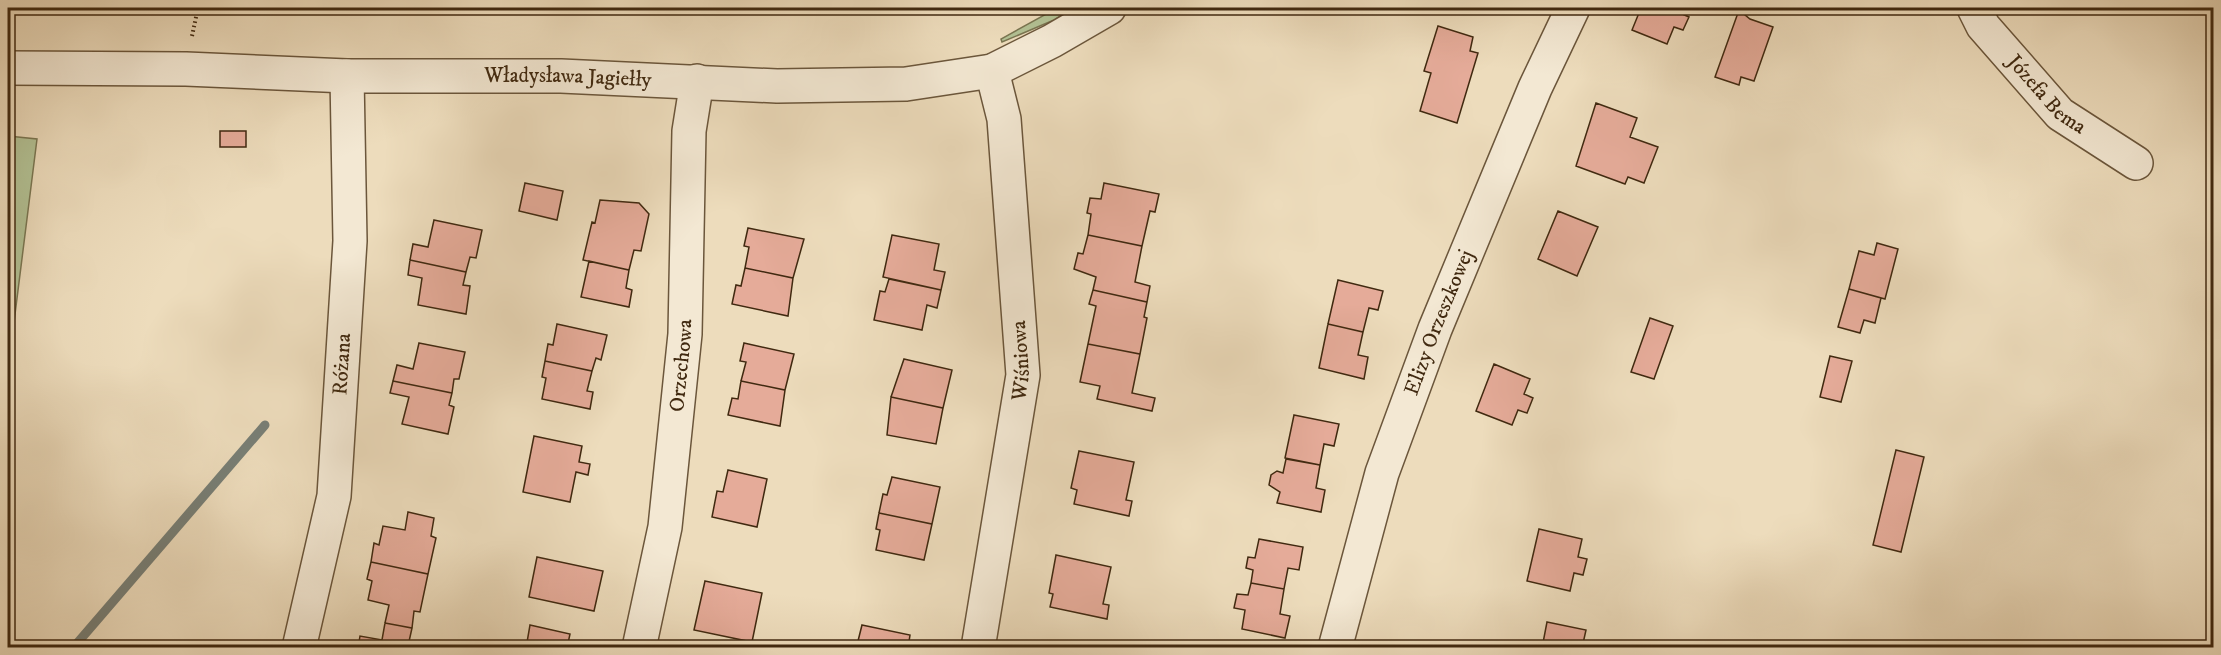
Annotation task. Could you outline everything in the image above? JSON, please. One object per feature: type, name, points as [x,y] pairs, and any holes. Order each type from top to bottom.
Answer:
[{"type":"street","name":"Władysława Jagiełły","points":[[8,68],[186,69],[347,76],[561,76],[777,86],[906,84],[992,71],[1053,41],[1109,8]]},
{"type":"street","name":"Elizy Orzeszkowej","points":[[1335,648],[1382,473],[1435,329],[1535,88],[1573,8]]},
{"type":"street","name":"Józefa Bema","points":[[1974,8],[1983,26],[2060,114],[2136,163]]},
{"type":"street","name":"Wiśniowa","points":[[978,648],[1023,375],[1004,119],[992,71]]},
{"type":"street","name":"Różana","points":[[299,648],[334,496],[350,241],[347,76]]},
{"type":"street","name":"Orzechowa","points":[[639,648],[665,527],[683,357],[689,131],[697,81]]},
{"type":"green space","points":[[1057,8],[1063,11],[1062,15],[1054,20],[1002,42],[1001,39]]},
{"type":"green space","points":[[8,136],[37,139],[8,370]]},
{"type":"building","points":[[1520,8],[1544,8],[1542,13]]},
{"type":"building","points":[[1641,8],[1682,8],[1680,13],[1689,17],[1683,30],[1674,27],[1667,44],[1632,30]]},
{"type":"building","points":[[1739,10],[1750,19],[1773,27],[1754,81],[1741,77],[1739,85],[1715,77]]},
{"type":"building","points":[[1438,26],[1473,37],[1470,51],[1478,53],[1457,123],[1420,111],[1431,73],[1424,71]]},
{"type":"building","points":[[1596,103],[1637,118],[1630,137],[1658,147],[1644,183],[1628,177],[1625,184],[1576,166]]},
{"type":"building","points":[[220,131],[246,131],[246,147],[220,147]]},
{"type":"building","points":[[525,183],[563,191],[557,220],[519,211]]},
{"type":"building","points":[[1104,183],[1159,194],[1155,212],[1150,211],[1142,246],[1088,235],[1091,214],[1087,213],[1090,198],[1101,199]]},
{"type":"building","points":[[600,200],[639,203],[649,214],[641,251],[634,250],[629,270],[583,260]]},
{"type":"building","points":[[1558,211],[1598,227],[1577,276],[1538,259]]},
{"type":"building","points":[[434,220],[482,230],[476,258],[470,257],[466,272],[410,260],[413,244],[428,247]]},
{"type":"building","points":[[748,228],[804,239],[793,278],[745,268],[749,247],[744,246]]},
{"type":"building","points":[[892,235],[939,244],[934,270],[945,272],[941,290],[883,277]]},
{"type":"building","points":[[1088,235],[1142,246],[1135,282],[1150,286],[1147,302],[1093,290],[1096,277],[1074,269],[1078,253],[1083,254]]},
{"type":"building","points":[[1877,243],[1898,249],[1885,299],[1849,289],[1859,251],[1874,255]]},
{"type":"building","points":[[410,260],[466,272],[463,285],[470,286],[466,314],[418,305],[422,278],[408,275]]},
{"type":"building","points":[[589,261],[629,270],[626,288],[632,290],[629,307],[581,297]]},
{"type":"building","points":[[745,268],[793,278],[788,316],[732,304],[736,285],[741,286]]},
{"type":"building","points":[[889,279],[941,290],[937,308],[927,305],[922,330],[874,320],[880,291],[885,292]]},
{"type":"building","points":[[1338,280],[1383,291],[1378,310],[1369,308],[1363,332],[1328,324]]},
{"type":"building","points":[[1849,289],[1881,298],[1875,323],[1864,320],[1860,333],[1838,327]]},
{"type":"building","points":[[1093,290],[1147,302],[1144,317],[1147,318],[1140,354],[1088,344],[1096,306],[1089,304]]},
{"type":"building","points":[[1650,318],[1673,326],[1654,379],[1631,372]]},
{"type":"building","points":[[557,324],[607,335],[601,360],[596,358],[592,371],[545,361],[548,344],[553,345]]},
{"type":"building","points":[[1328,324],[1363,332],[1358,355],[1368,357],[1364,379],[1319,368]]},
{"type":"building","points":[[419,343],[465,352],[459,379],[454,379],[452,393],[393,381],[397,365],[413,369]]},
{"type":"building","points":[[744,343],[794,354],[785,390],[741,381],[746,362],[740,361]]},
{"type":"building","points":[[1088,344],[1140,354],[1132,393],[1155,398],[1152,411],[1097,399],[1100,386],[1080,382]]},
{"type":"building","points":[[1830,356],[1852,361],[1841,402],[1820,397]]},
{"type":"building","points":[[904,359],[952,370],[943,408],[891,397]]},
{"type":"building","points":[[545,361],[592,371],[587,391],[593,392],[590,409],[542,399],[546,378],[542,377]]},
{"type":"building","points":[[1494,364],[1530,379],[1524,394],[1533,398],[1527,413],[1518,410],[1512,425],[1476,411]]},
{"type":"building","points":[[393,381],[452,393],[449,405],[454,407],[448,434],[402,424],[409,397],[390,393]]},
{"type":"building","points":[[741,381],[785,390],[780,426],[728,415],[732,398],[738,399]]},
{"type":"building","points":[[891,397],[943,408],[936,444],[887,435]]},
{"type":"building","points":[[1294,415],[1339,424],[1334,446],[1324,444],[1320,465],[1285,458]]},
{"type":"building","points":[[534,436],[582,446],[579,462],[590,464],[588,475],[576,472],[570,502],[523,492]]},
{"type":"building","points":[[1896,450],[1924,457],[1901,552],[1873,545]]},
{"type":"building","points":[[1079,451],[1134,462],[1126,500],[1132,501],[1129,516],[1074,504],[1077,490],[1071,488]]},
{"type":"building","points":[[1286,459],[1320,465],[1316,488],[1325,490],[1321,512],[1277,503],[1280,492],[1269,485],[1271,475],[1277,471],[1283,473]]},
{"type":"building","points":[[728,470],[767,479],[757,527],[712,517],[717,491],[723,492]]},
{"type":"building","points":[[892,477],[940,487],[932,524],[879,513],[883,494],[887,495]]},
{"type":"building","points":[[408,512],[434,518],[431,536],[436,538],[428,574],[371,562],[374,543],[379,545],[383,526],[405,530]]},
{"type":"building","points":[[879,513],[932,524],[924,560],[876,550],[880,530],[876,529]]},
{"type":"building","points":[[1539,529],[1582,539],[1578,557],[1587,559],[1583,575],[1574,573],[1570,591],[1527,581]]},
{"type":"building","points":[[1259,539],[1303,547],[1299,570],[1288,568],[1284,589],[1251,583],[1253,570],[1246,568],[1248,557],[1255,558]]},
{"type":"building","points":[[1056,555],[1111,567],[1103,604],[1109,605],[1107,619],[1050,607],[1053,594],[1049,593]]},
{"type":"building","points":[[537,557],[603,571],[594,611],[529,597]]},
{"type":"building","points":[[371,562],[428,574],[420,612],[414,611],[412,628],[385,623],[389,605],[368,600],[372,581],[367,579]]},
{"type":"building","points":[[705,581],[762,593],[752,642],[694,630]]},
{"type":"building","points":[[1251,583],[1284,589],[1280,614],[1290,616],[1285,638],[1242,629],[1245,610],[1234,608],[1237,594],[1248,595]]},
{"type":"building","points":[[1547,622],[1586,630],[1582,648],[1542,648]]},
{"type":"building","points":[[385,623],[412,628],[408,646],[414,648],[358,648],[360,636],[382,640]]},
{"type":"building","points":[[530,625],[570,634],[567,648],[526,648]]},
{"type":"building","points":[[862,625],[910,635],[908,648],[853,648],[853,644],[857,645]]},
{"type":"waterway","points":[[73,648],[265,425]]}]
